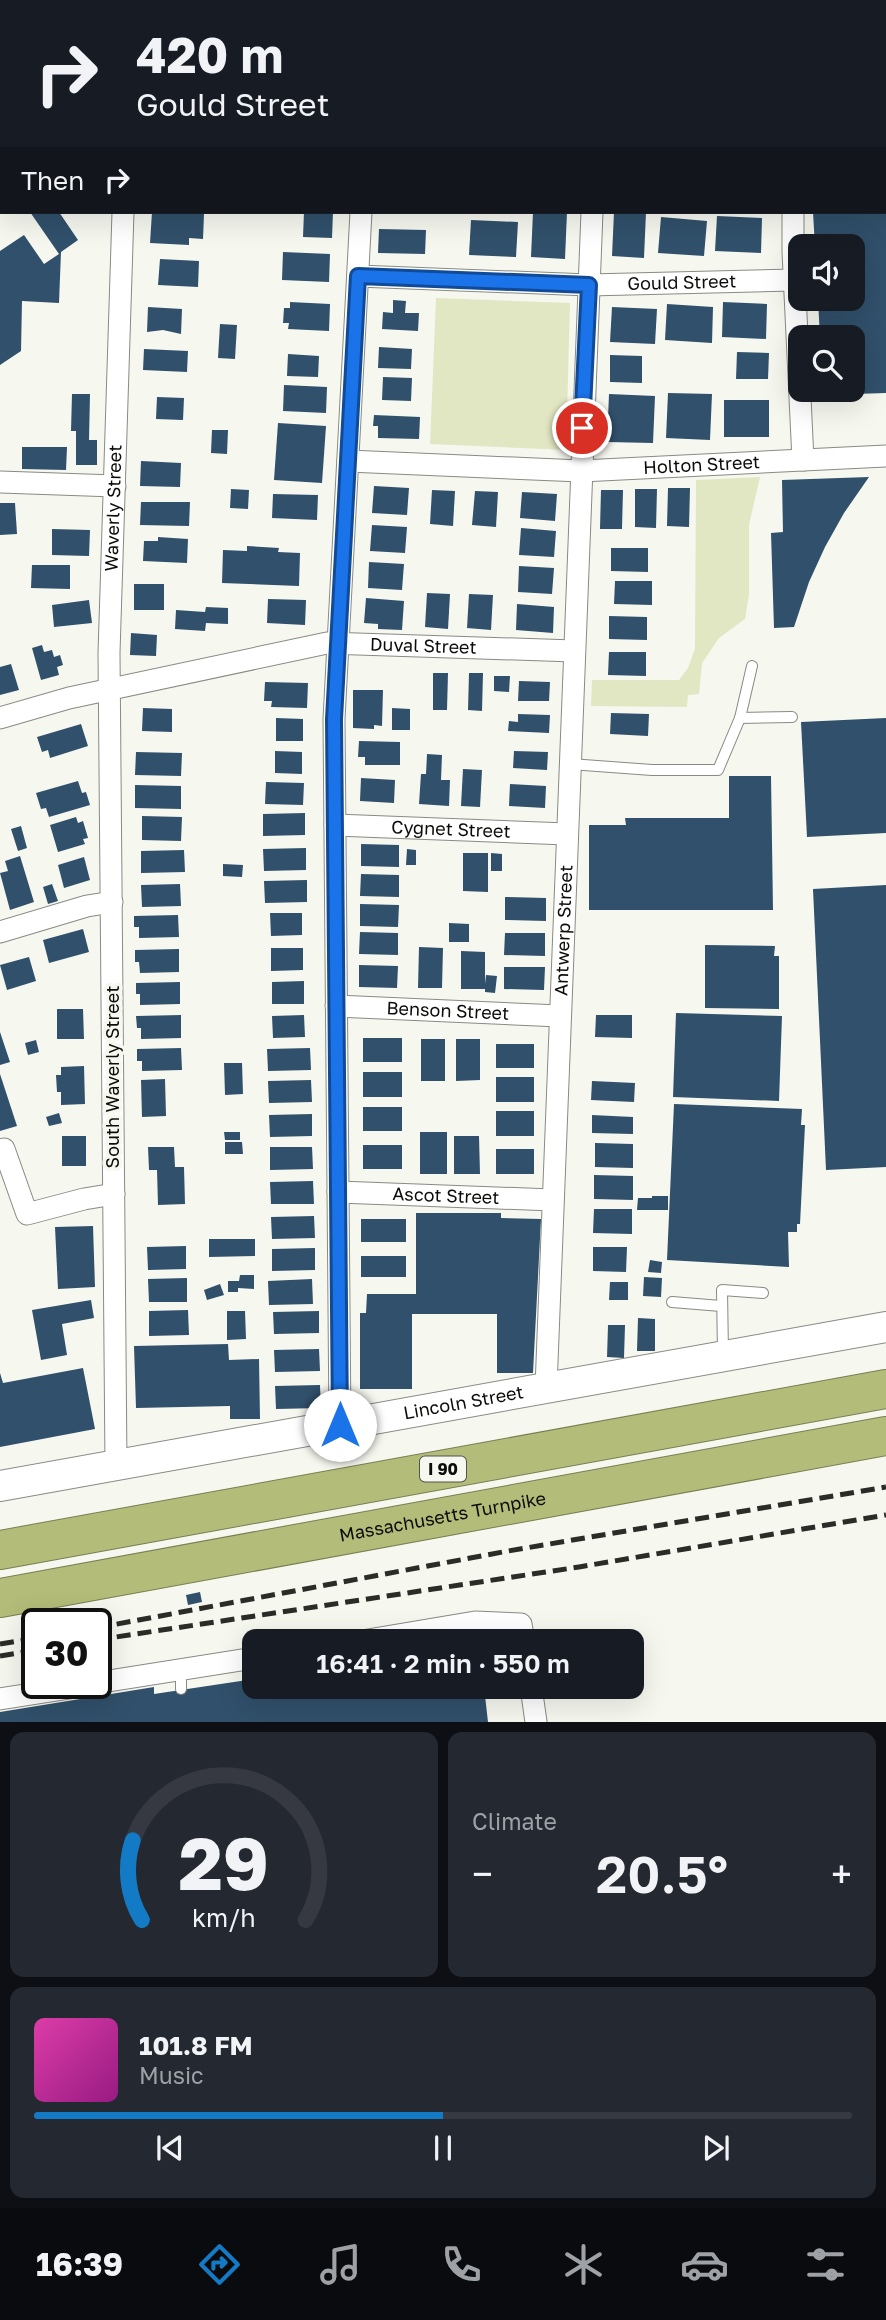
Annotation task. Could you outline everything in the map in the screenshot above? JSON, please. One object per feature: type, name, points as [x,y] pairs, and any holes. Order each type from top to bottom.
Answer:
[{"type":"highway","name":"I 90","points":[[0,1550],[886,1388]]},
{"type":"highway","name":"Massachusetts Turnpike","points":[[0,1598],[886,1436]]},
{"type":"street","name":"Waverly Street","points":[[110,690],[123,214]]},
{"type":"street","points":[[340,1425],[334,719],[361,214]]},
{"type":"street","name":"Antwerp Street","points":[[546,1388],[592,214]]},
{"type":"street","points":[[793,214],[793,234]]},
{"type":"street","name":"Gould Street","points":[[358,276],[589,285],[788,280]]},
{"type":"street","points":[[796,311],[803,460]]},
{"type":"street","name":"Holton Street","points":[[348,461],[580,471],[886,456]]},
{"type":"street","points":[[0,482],[115,486]]},
{"type":"street","name":"Duval Street","points":[[110,690],[323,643],[574,651]]},
{"type":"street","points":[[0,718],[69,698],[110,690]]},
{"type":"street","name":"South Waverly Street","points":[[110,690],[116,1465]]},
{"type":"street","name":"Cygnet Street","points":[[335,825],[567,834]]},
{"type":"street","points":[[0,932],[87,906],[112,902]]},
{"type":"street","name":"Benson Street","points":[[336,1006],[560,1016]]},
{"type":"street","points":[[4,1149],[27,1214],[114,1194]]},
{"type":"street","name":"Ascot Street","points":[[338,1192],[554,1200]]},
{"type":"street","name":"Lincoln Street","points":[[0,1486],[886,1327]]},
{"type":"street","points":[[433,1629],[475,1622],[505,1629]]},
{"type":"street","points":[[112,1682],[181,1680],[242,1662]]},
{"type":"street","points":[[0,1699],[21,1695]]},
{"type":"street","points":[[533,1699],[536,1721]]},
{"type":"lane","points":[[570,764],[652,771],[718,770],[740,718],[752,666]]},
{"type":"lane","points":[[740,718],[792,717]]},
{"type":"lane","points":[[723,1356],[722,1290],[763,1293]]},
{"type":"lane","points":[[672,1303],[721,1306]]},
{"type":"green space","points":[[436,298],[570,303],[566,450],[430,444]]},
{"type":"green space","points":[[760,477],[749,525],[749,594],[745,619],[719,638],[702,663],[699,694],[688,695],[687,707],[591,706],[592,680],[679,680],[688,668],[695,649],[696,480]]},
{"type":"building","points":[[31,214],[60,214],[78,240],[61,252],[59,303],[22,301],[21,351],[0,365],[0,251],[24,235],[44,264],[59,254]]},
{"type":"building","points":[[152,214],[204,214],[203,239],[189,238],[189,245],[150,243]]},
{"type":"building","points":[[304,214],[333,214],[332,238],[303,237]]},
{"type":"building","points":[[533,214],[567,214],[565,259],[531,257]]},
{"type":"building","points":[[614,214],[646,214],[644,258],[612,256]]},
{"type":"building","points":[[813,214],[886,214],[886,393],[865,394],[865,325],[819,325],[819,311],[865,311],[865,234],[814,234]]},
{"type":"building","points":[[717,216],[762,218],[761,253],[715,251]]},
{"type":"building","points":[[661,217],[707,221],[704,256],[658,253]]},
{"type":"building","points":[[471,220],[518,222],[516,257],[469,255]]},
{"type":"building","points":[[379,229],[426,230],[425,254],[378,253]]},
{"type":"building","points":[[283,252],[330,254],[329,282],[282,280]]},
{"type":"building","points":[[160,259],[199,261],[198,287],[158,285]]},
{"type":"building","points":[[393,300],[406,301],[405,313],[419,313],[418,331],[382,329],[383,312],[393,313]]},
{"type":"building","points":[[290,302],[330,304],[329,331],[288,329],[289,323],[283,323],[284,308],[290,308]]},
{"type":"building","points":[[723,302],[767,304],[766,339],[722,337]]},
{"type":"building","points":[[667,304],[713,307],[712,343],[665,340]]},
{"type":"building","points":[[148,307],[182,309],[181,334],[163,330],[147,332]]},
{"type":"building","points":[[612,307],[657,309],[655,344],[610,342]]},
{"type":"building","points":[[220,324],[237,325],[235,359],[218,358]]},
{"type":"building","points":[[379,347],[412,349],[411,369],[378,368]]},
{"type":"building","points":[[144,349],[188,351],[187,372],[143,370]]},
{"type":"building","points":[[737,352],[769,353],[768,379],[736,379]]},
{"type":"building","points":[[288,354],[319,356],[318,377],[287,376]]},
{"type":"building","points":[[610,355],[642,356],[642,383],[610,382]]},
{"type":"building","points":[[383,377],[412,378],[411,401],[382,400]]},
{"type":"building","points":[[284,385],[327,387],[326,413],[283,411]]},
{"type":"building","points":[[668,393],[712,394],[710,440],[666,438]]},
{"type":"building","points":[[72,394],[90,394],[89,440],[97,440],[97,465],[76,465],[76,431],[71,431]]},
{"type":"building","points":[[609,394],[655,396],[653,443],[607,442]]},
{"type":"building","points":[[157,397],[184,398],[183,420],[156,419]]},
{"type":"building","points":[[724,400],[769,400],[769,437],[724,437]]},
{"type":"building","points":[[374,415],[420,417],[419,439],[378,438],[378,426],[373,426]]},
{"type":"building","points":[[278,423],[326,426],[322,483],[274,480]]},
{"type":"building","points":[[212,430],[228,430],[227,454],[211,453]]},
{"type":"building","points":[[22,447],[67,447],[66,470],[22,469]]},
{"type":"building","points":[[141,461],[181,463],[180,487],[140,486]]},
{"type":"building","points":[[869,477],[825,547],[809,582],[794,627],[774,628],[771,533],[783,532],[782,480]]},
{"type":"building","points":[[374,486],[409,488],[407,515],[372,513]]},
{"type":"building","points":[[668,488],[690,488],[689,527],[667,526]]},
{"type":"building","points":[[231,489],[249,490],[248,509],[230,508]]},
{"type":"building","points":[[635,489],[657,489],[656,528],[635,527]]},
{"type":"building","points":[[432,490],[455,491],[453,526],[430,524]]},
{"type":"building","points":[[601,490],[623,490],[622,529],[600,529]]},
{"type":"building","points":[[475,491],[498,492],[496,527],[472,525]]},
{"type":"building","points":[[522,492],[557,494],[555,521],[520,518]]},
{"type":"building","points":[[273,494],[318,495],[317,520],[272,518]]},
{"type":"building","points":[[141,502],[190,502],[189,526],[140,525]]},
{"type":"building","points":[[0,503],[15,503],[17,534],[0,535]]},
{"type":"building","points":[[372,525],[407,527],[405,553],[370,551]]},
{"type":"building","points":[[521,528],[556,531],[554,557],[519,555]]},
{"type":"building","points":[[52,529],[90,530],[89,556],[52,555]]},
{"type":"building","points":[[158,537],[188,539],[187,563],[143,561],[144,541],[158,541]]},
{"type":"building","points":[[247,546],[279,548],[278,552],[300,553],[299,586],[222,583],[223,550],[247,551]]},
{"type":"building","points":[[611,548],[648,548],[648,572],[611,571]]},
{"type":"building","points":[[369,562],[404,564],[402,590],[368,588]]},
{"type":"building","points":[[32,565],[70,565],[70,589],[31,588]]},
{"type":"building","points":[[519,566],[554,568],[552,594],[518,592]]},
{"type":"building","points":[[615,581],[652,581],[652,605],[614,604]]},
{"type":"building","points":[[134,584],[164,584],[164,610],[134,610]]},
{"type":"building","points":[[427,593],[450,594],[448,629],[425,627]]},
{"type":"building","points":[[469,594],[493,595],[491,630],[467,628]]},
{"type":"building","points":[[366,598],[404,601],[402,630],[378,629],[378,624],[364,623]]},
{"type":"building","points":[[268,599],[306,600],[305,625],[267,623]]},
{"type":"building","points":[[89,600],[92,623],[54,627],[52,605]]},
{"type":"building","points":[[517,604],[554,607],[553,633],[516,630]]},
{"type":"building","points":[[206,607],[228,608],[228,624],[206,623],[205,631],[175,629],[176,610],[205,612]]},
{"type":"building","points":[[609,616],[647,617],[647,640],[609,639]]},
{"type":"building","points":[[131,633],[157,635],[156,656],[130,655]]},
{"type":"building","points":[[42,645],[44,652],[52,650],[54,657],[60,655],[63,665],[57,667],[59,675],[41,680],[32,648]]},
{"type":"building","points":[[609,652],[646,652],[646,676],[608,675]]},
{"type":"building","points":[[11,664],[19,690],[0,695],[0,667]]},
{"type":"building","points":[[433,673],[448,673],[447,710],[433,710]]},
{"type":"building","points":[[469,673],[483,673],[482,711],[468,710]]},
{"type":"building","points":[[494,676],[510,676],[509,692],[494,691]]},
{"type":"building","points":[[519,681],[550,682],[549,701],[518,701]]},
{"type":"building","points":[[265,682],[308,683],[307,708],[271,707],[272,701],[264,701]]},
{"type":"building","points":[[353,690],[383,690],[382,726],[374,725],[374,729],[353,728]]},
{"type":"building","points":[[143,708],[172,709],[172,732],[142,731]]},
{"type":"building","points":[[392,708],[410,709],[410,730],[392,730]]},
{"type":"building","points":[[611,713],[649,714],[648,736],[610,734]]},
{"type":"building","points":[[518,714],[550,715],[549,733],[508,731],[509,721],[518,722]]},
{"type":"building","points":[[276,718],[303,719],[303,741],[276,741]]},
{"type":"building","points":[[886,718],[886,833],[807,837],[801,722]]},
{"type":"building","points":[[81,724],[88,746],[50,758],[48,750],[42,752],[37,737]]},
{"type":"building","points":[[359,741],[400,742],[400,765],[365,765],[365,757],[358,757]]},
{"type":"building","points":[[275,751],[302,752],[302,774],[275,773]]},
{"type":"building","points":[[514,751],[548,752],[547,770],[513,768]]},
{"type":"building","points":[[136,752],[182,753],[181,776],[135,775]]},
{"type":"building","points":[[427,754],[442,755],[441,780],[450,780],[449,806],[419,804],[421,774],[426,774]]},
{"type":"building","points":[[463,769],[482,770],[480,807],[461,806]]},
{"type":"building","points":[[729,776],[771,776],[773,910],[589,910],[589,825],[626,825],[625,818],[729,818]]},
{"type":"building","points":[[361,778],[395,780],[394,803],[360,801]]},
{"type":"building","points":[[78,781],[82,793],[86,792],[90,805],[49,817],[46,808],[41,809],[36,793]]},
{"type":"building","points":[[266,782],[304,783],[303,805],[265,804]]},
{"type":"building","points":[[510,784],[546,786],[545,808],[509,806]]},
{"type":"building","points":[[135,785],[181,786],[181,809],[135,808]]},
{"type":"building","points":[[305,813],[305,835],[263,836],[263,814]]},
{"type":"building","points":[[142,816],[182,817],[181,841],[142,840]]},
{"type":"building","points":[[76,817],[78,823],[83,821],[88,838],[83,839],[85,844],[58,852],[50,825]]},
{"type":"building","points":[[21,826],[27,848],[18,851],[11,829]]},
{"type":"building","points":[[361,844],[399,845],[399,867],[361,866]]},
{"type":"building","points":[[306,848],[306,870],[264,871],[263,849]]},
{"type":"building","points":[[407,849],[416,850],[416,865],[406,865]]},
{"type":"building","points":[[184,850],[185,872],[141,873],[141,851]]},
{"type":"building","points":[[463,853],[488,853],[488,892],[463,891]]},
{"type":"building","points":[[491,853],[502,854],[502,871],[491,871]]},
{"type":"building","points":[[20,856],[34,902],[10,910],[0,873],[8,871],[5,861]]},
{"type":"building","points":[[84,857],[90,880],[64,888],[58,865]]},
{"type":"building","points":[[223,864],[243,865],[242,877],[223,876]]},
{"type":"building","points":[[361,874],[399,875],[399,897],[360,896]]},
{"type":"building","points":[[307,880],[307,902],[265,903],[264,881]]},
{"type":"building","points":[[52,884],[58,901],[48,904],[43,887]]},
{"type":"building","points":[[180,884],[181,906],[142,907],[141,885]]},
{"type":"building","points":[[886,885],[886,1167],[826,1170],[813,889]]},
{"type":"building","points":[[505,897],[546,898],[546,921],[505,920]]},
{"type":"building","points":[[360,904],[399,905],[398,927],[360,926]]},
{"type":"building","points":[[270,913],[302,913],[302,935],[271,936]]},
{"type":"building","points":[[178,915],[179,937],[139,938],[139,927],[134,927],[134,916]]},
{"type":"building","points":[[449,923],[469,924],[469,942],[449,942]]},
{"type":"building","points":[[83,929],[89,952],[49,963],[43,940]]},
{"type":"building","points":[[360,932],[398,933],[398,955],[359,954]]},
{"type":"building","points":[[505,933],[545,933],[545,956],[504,955]]},
{"type":"building","points":[[705,945],[775,946],[774,956],[779,956],[779,1009],[705,1008]]},
{"type":"building","points":[[419,947],[443,948],[442,988],[418,988]]},
{"type":"building","points":[[271,948],[303,948],[303,970],[271,971]]},
{"type":"building","points":[[179,949],[179,972],[140,973],[139,962],[135,962],[135,950]]},
{"type":"building","points":[[461,951],[485,952],[485,984],[486,975],[497,976],[495,993],[485,992],[485,989],[461,989]]},
{"type":"building","points":[[29,957],[36,981],[7,990],[0,965]]},
{"type":"building","points":[[359,965],[398,966],[397,988],[359,987]]},
{"type":"building","points":[[504,967],[545,967],[544,990],[504,989]]},
{"type":"building","points":[[304,981],[304,1004],[272,1004],[272,982]]},
{"type":"building","points":[[180,982],[180,1004],[140,1005],[136,983]]},
{"type":"building","points":[[57,1009],[83,1009],[84,1039],[57,1039]]},
{"type":"building","points":[[676,1013],[782,1016],[779,1101],[673,1097]]},
{"type":"building","points":[[181,1015],[181,1038],[141,1039],[141,1028],[137,1028],[136,1016]]},
{"type":"building","points":[[304,1015],[305,1037],[273,1038],[272,1016]]},
{"type":"building","points":[[596,1015],[632,1015],[632,1038],[595,1037]]},
{"type":"building","points":[[0,1032],[10,1062],[0,1065]]},
{"type":"building","points":[[363,1038],[402,1038],[402,1062],[363,1062]]},
{"type":"building","points":[[421,1039],[445,1039],[445,1081],[421,1081]]},
{"type":"building","points":[[456,1039],[480,1039],[480,1080],[456,1081]]},
{"type":"building","points":[[36,1040],[39,1052],[28,1055],[25,1043]]},
{"type":"building","points":[[496,1044],[534,1044],[534,1068],[496,1068]]},
{"type":"building","points":[[181,1048],[182,1070],[142,1071],[142,1061],[137,1061],[137,1049]]},
{"type":"building","points":[[310,1048],[311,1070],[268,1071],[267,1049]]},
{"type":"building","points":[[224,1063],[242,1063],[243,1094],[225,1095]]},
{"type":"building","points":[[84,1066],[85,1104],[61,1105],[61,1092],[57,1092],[56,1075],[61,1075],[61,1067]]},
{"type":"building","points":[[363,1072],[402,1072],[402,1097],[363,1097]]},
{"type":"building","points":[[0,1074],[17,1126],[0,1131]]},
{"type":"building","points":[[496,1077],[534,1077],[534,1102],[496,1102]]},
{"type":"building","points":[[165,1079],[166,1116],[142,1117],[141,1080]]},
{"type":"building","points":[[311,1080],[312,1102],[269,1103],[268,1081]]},
{"type":"building","points":[[592,1081],[635,1083],[634,1102],[591,1100]]},
{"type":"building","points":[[674,1104],[802,1109],[801,1125],[805,1125],[800,1224],[797,1224],[797,1232],[788,1232],[789,1267],[667,1260]]},
{"type":"building","points":[[363,1107],[402,1107],[402,1131],[363,1131]]},
{"type":"building","points":[[496,1111],[534,1111],[534,1136],[496,1136]]},
{"type":"building","points":[[59,1113],[62,1123],[49,1126],[46,1117]]},
{"type":"building","points":[[312,1114],[312,1136],[270,1137],[269,1115]]},
{"type":"building","points":[[592,1115],[633,1117],[633,1134],[592,1133]]},
{"type":"building","points":[[224,1132],[240,1132],[240,1140],[225,1140]]},
{"type":"building","points":[[420,1132],[447,1132],[447,1174],[420,1174]]},
{"type":"building","points":[[62,1136],[86,1136],[86,1166],[62,1166]]},
{"type":"building","points":[[454,1136],[479,1136],[480,1174],[454,1174]]},
{"type":"building","points":[[225,1142],[242,1142],[243,1154],[225,1154]]},
{"type":"building","points":[[595,1143],[633,1144],[633,1168],[595,1167]]},
{"type":"building","points":[[363,1145],[402,1145],[402,1169],[363,1169]]},
{"type":"building","points":[[148,1147],[174,1147],[175,1167],[184,1167],[185,1204],[158,1205],[157,1170],[149,1170]]},
{"type":"building","points":[[270,1147],[312,1147],[313,1169],[270,1170]]},
{"type":"building","points":[[496,1149],[534,1149],[534,1174],[496,1174]]},
{"type":"building","points":[[594,1175],[633,1176],[633,1200],[594,1199]]},
{"type":"building","points":[[313,1181],[314,1204],[271,1204],[270,1182]]},
{"type":"building","points":[[668,1196],[668,1210],[637,1210],[638,1198]]},
{"type":"building","points":[[594,1209],[632,1209],[632,1234],[593,1233]]},
{"type":"building","points":[[416,1213],[501,1213],[501,1218],[541,1219],[533,1373],[497,1373],[497,1314],[412,1314],[412,1389],[360,1389],[360,1313],[366,1313],[367,1294],[416,1294]]},
{"type":"building","points":[[314,1216],[315,1238],[272,1239],[271,1217]]},
{"type":"building","points":[[361,1219],[406,1219],[406,1242],[361,1242]]},
{"type":"building","points":[[93,1226],[95,1287],[58,1289],[55,1227]]},
{"type":"building","points":[[209,1239],[255,1239],[255,1256],[209,1257]]},
{"type":"building","points":[[186,1246],[186,1269],[148,1270],[147,1247]]},
{"type":"building","points":[[593,1247],[627,1247],[626,1272],[593,1271]]},
{"type":"building","points":[[315,1248],[315,1270],[272,1271],[272,1249]]},
{"type":"building","points":[[361,1256],[406,1256],[406,1277],[361,1277]]},
{"type":"building","points":[[650,1260],[662,1262],[661,1273],[648,1272]]},
{"type":"building","points":[[240,1275],[254,1275],[254,1289],[238,1288],[238,1292],[228,1292],[228,1281],[239,1281]]},
{"type":"building","points":[[644,1277],[662,1278],[661,1297],[643,1296]]},
{"type":"building","points":[[187,1278],[187,1302],[149,1302],[148,1279]]},
{"type":"building","points":[[312,1279],[313,1304],[269,1305],[268,1281]]},
{"type":"building","points":[[610,1282],[628,1282],[628,1300],[609,1300]]},
{"type":"building","points":[[220,1284],[224,1295],[207,1300],[204,1290]]},
{"type":"building","points":[[91,1300],[94,1318],[62,1324],[67,1355],[41,1360],[32,1310]]},
{"type":"building","points":[[188,1310],[189,1335],[149,1336],[149,1311]]},
{"type":"building","points":[[227,1311],[245,1311],[246,1339],[227,1340]]},
{"type":"building","points":[[319,1311],[319,1333],[274,1334],[273,1312]]},
{"type":"building","points":[[638,1318],[655,1319],[655,1351],[637,1351]]},
{"type":"building","points":[[608,1325],[625,1325],[624,1358],[607,1357]]},
{"type":"building","points":[[228,1344],[229,1360],[259,1359],[260,1419],[230,1419],[230,1406],[136,1408],[134,1346]]},
{"type":"building","points":[[319,1349],[320,1371],[275,1372],[274,1350]]},
{"type":"building","points":[[83,1368],[95,1429],[0,1447],[0,1373],[3,1383]]},
{"type":"building","points":[[320,1385],[321,1408],[276,1409],[275,1386]]},
{"type":"building","points":[[200,1592],[202,1602],[188,1605],[186,1595]]},
{"type":"building","points":[[242,1681],[242,1699],[485,1699],[488,1722],[0,1722],[0,1712],[80,1699],[112,1699],[112,1694],[154,1687],[154,1694]]},
{"type":"railway","points":[[112,1625],[508,1551],[886,1487]]},
{"type":"railway","points":[[112,1638],[579,1567],[886,1515]]},
{"type":"railway","points":[[0,1644],[21,1641]]},
{"type":"railway","points":[[0,1656],[21,1653]]},
{"type":"route","points":[[340,1425],[334,719],[358,276],[589,285],[582,428]]}]
